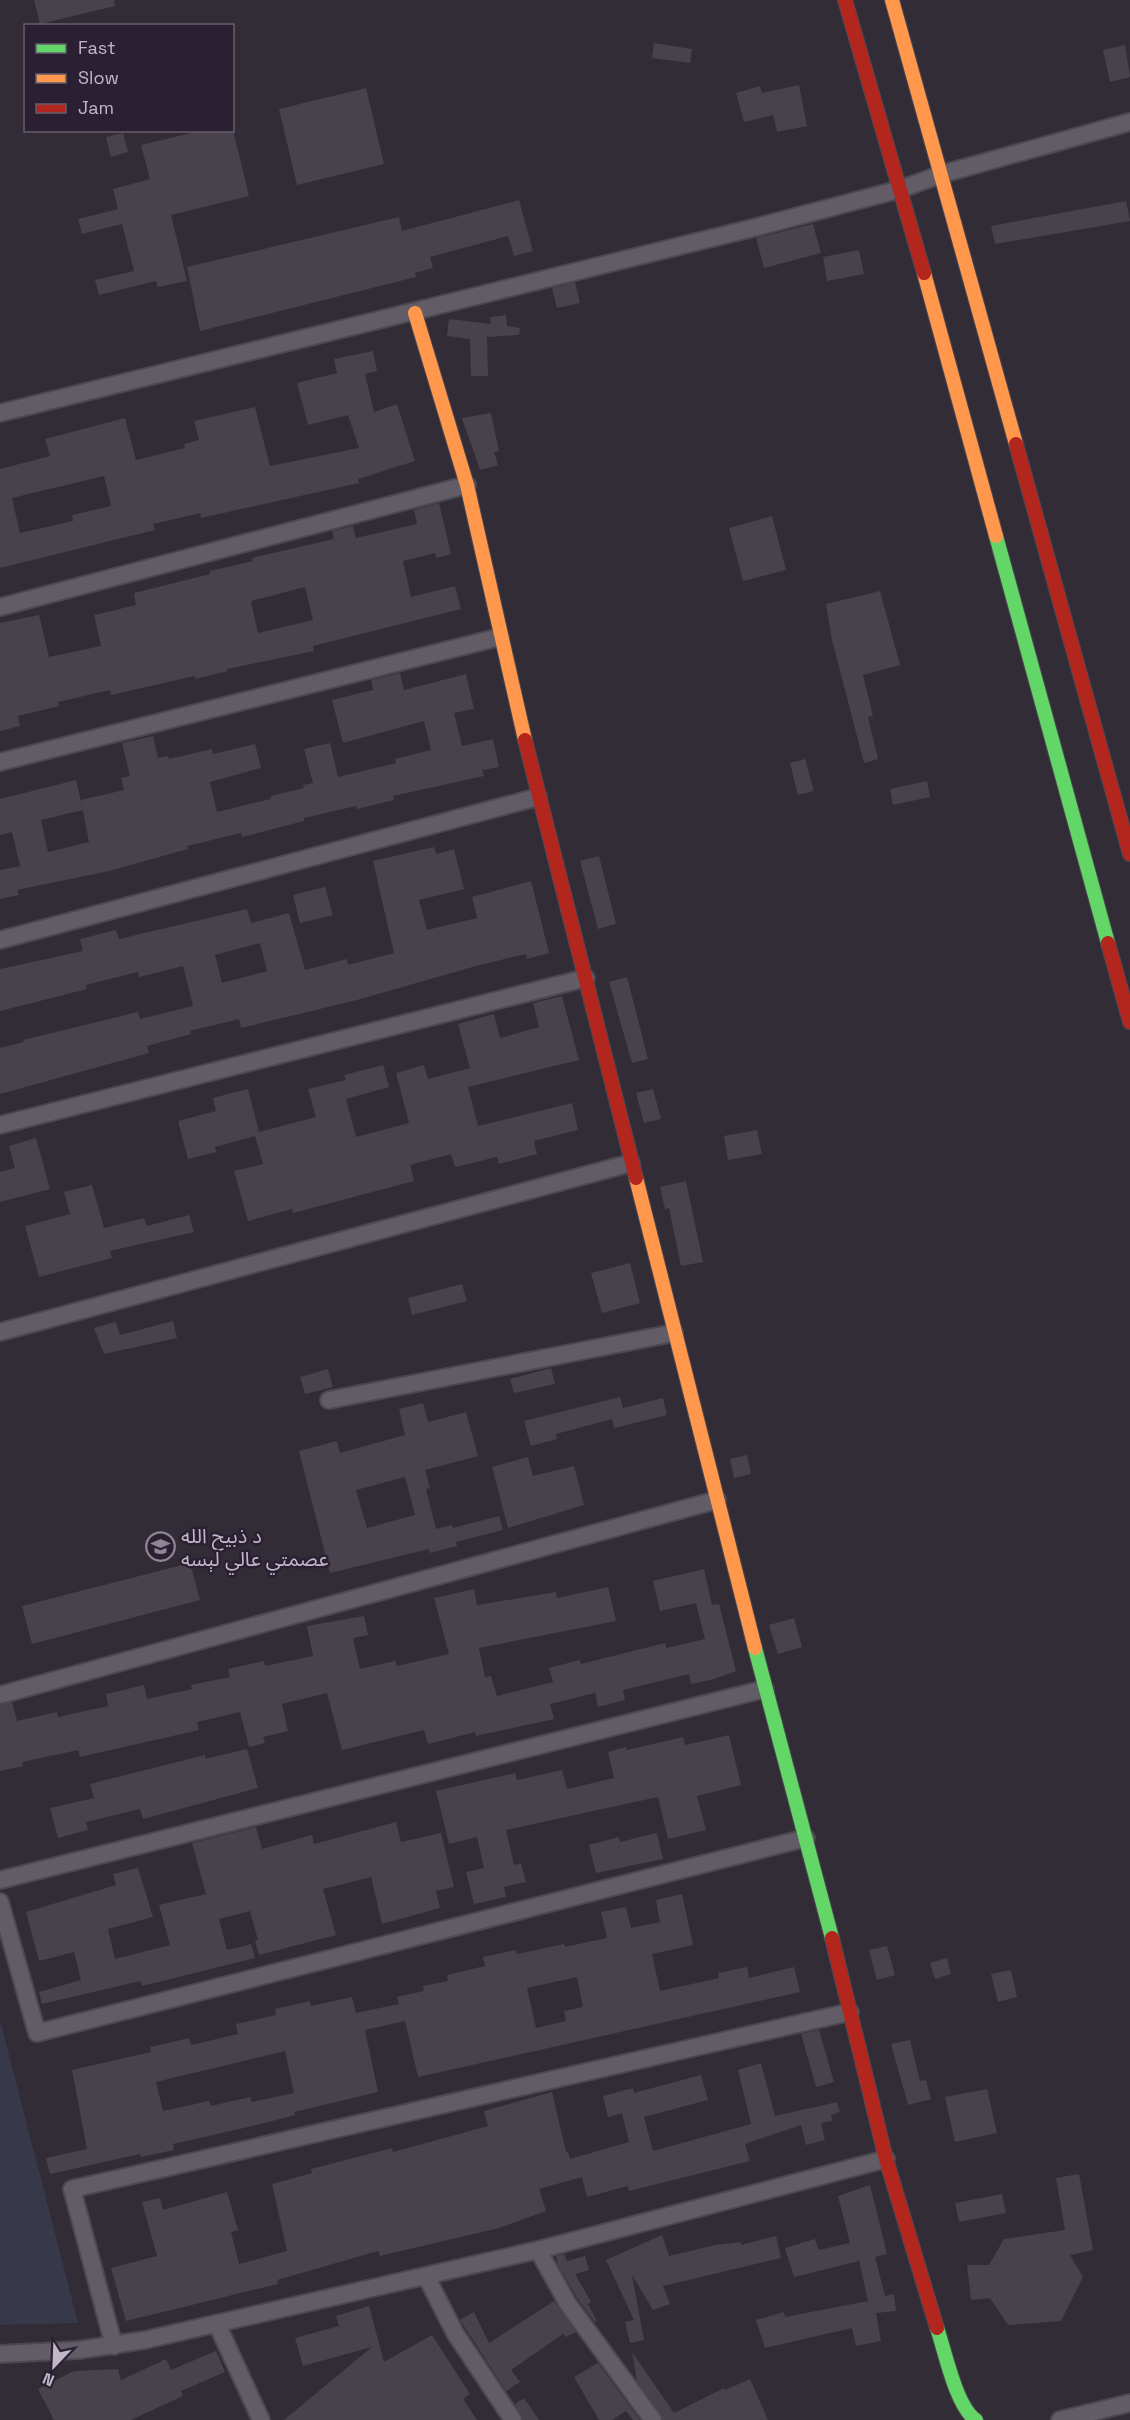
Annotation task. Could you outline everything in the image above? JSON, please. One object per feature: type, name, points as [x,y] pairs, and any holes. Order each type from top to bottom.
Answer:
[{"type":"street","points":[[845,0],[901,189],[1130,1022]]},
{"type":"street","points":[[892,0],[1130,854]]},
{"type":"street","points":[[0,413],[415,313],[901,189],[942,174],[1130,122]]},
{"type":"street","points":[[415,313],[467,485],[538,797],[586,978],[765,1689],[806,1838],[886,2159],[954,2382],[970,2416],[976,2420]]},
{"type":"street","points":[[0,608],[467,485]]},
{"type":"street","points":[[0,762],[500,638]]},
{"type":"street","points":[[0,940],[538,797]]},
{"type":"street","points":[[0,1125],[586,978]]},
{"type":"street","points":[[0,1332],[631,1163]]},
{"type":"street","points":[[329,1400],[674,1333]]},
{"type":"street","points":[[0,1695],[717,1500]]},
{"type":"street","points":[[0,1880],[765,1689]]},
{"type":"street","points":[[0,1902],[37,2033],[806,1838]]},
{"type":"street","points":[[114,2346],[72,2189],[850,2012]]},
{"type":"street","points":[[0,2355],[114,2346],[217,2324],[538,2250],[886,2159]]},
{"type":"street","points":[[538,2250],[568,2304],[653,2420]]},
{"type":"street","points":[[426,2276],[455,2333],[513,2420]]},
{"type":"street","points":[[217,2324],[261,2420]]},
{"type":"street","points":[[1060,2420],[1128,2409]]},
{"type":"shaded area","points":[[0,2020],[78,2323],[0,2325]]},
{"type":"building","points":[[34,0],[114,0],[115,6],[40,24]]},
{"type":"building","points":[[654,43],[692,49],[690,63],[652,58]]},
{"type":"building","points":[[1125,45],[1130,77],[1110,82],[1103,50]]},
{"type":"building","points":[[799,85],[807,126],[777,132],[773,115],[744,122],[736,93],[760,86],[762,93]]},
{"type":"building","points":[[366,88],[384,164],[297,185],[279,109]]},
{"type":"building","points":[[196,132],[233,132],[249,196],[171,215],[187,281],[158,287],[156,281],[99,295],[95,280],[134,271],[122,224],[82,234],[78,219],[118,209],[113,189],[150,179],[141,145]]},
{"type":"building","points":[[123,133],[128,152],[111,157],[106,137]]},
{"type":"building","points":[[519,200],[533,251],[514,256],[508,236],[430,257],[433,268],[415,273],[416,277],[200,331],[187,267],[399,217],[402,231]]},
{"type":"building","points":[[1126,201],[1130,221],[995,244],[991,226]]},
{"type":"building","points":[[813,224],[821,253],[764,268],[756,238]]},
{"type":"building","points":[[859,250],[864,274],[827,281],[823,257]]},
{"type":"building","points":[[575,282],[580,303],[557,308],[552,288]]},
{"type":"building","points":[[506,315],[507,326],[520,328],[519,335],[487,337],[488,376],[471,376],[470,339],[447,336],[449,319],[491,324],[490,317]]},
{"type":"building","points":[[373,351],[377,371],[365,374],[374,412],[397,404],[415,461],[358,479],[359,483],[201,518],[200,513],[153,524],[155,530],[0,568],[0,469],[50,456],[45,439],[125,418],[136,460],[185,448],[184,444],[199,440],[194,421],[255,407],[270,466],[359,448],[348,415],[308,425],[297,383],[337,373],[334,359]],"holes":[[[104,476],[111,506],[72,515],[73,521],[20,533],[12,498]]]},
{"type":"building","points":[[491,413],[499,451],[494,452],[498,465],[480,470],[462,418]]},
{"type":"building","points":[[439,503],[451,554],[436,558],[435,553],[403,561],[411,597],[455,586],[461,609],[313,646],[314,651],[227,669],[228,671],[195,679],[195,676],[111,695],[110,690],[58,702],[59,706],[18,716],[20,726],[0,731],[0,623],[39,615],[49,657],[101,646],[94,615],[136,605],[134,593],[210,574],[210,571],[253,561],[252,558],[334,539],[332,531],[353,526],[356,538],[417,524],[414,510]],"holes":[[[305,587],[313,620],[258,633],[251,601]]]},
{"type":"building","points":[[772,516],[786,570],[743,581],[729,528]]},
{"type":"building","points":[[880,591],[900,665],[863,675],[873,716],[868,717],[878,759],[864,763],[832,640],[826,604]]},
{"type":"building","points":[[400,673],[404,690],[466,674],[474,709],[454,713],[462,746],[493,739],[499,767],[482,770],[484,776],[393,796],[394,800],[304,818],[304,821],[242,837],[241,833],[187,846],[188,849],[109,871],[17,890],[19,895],[0,899],[0,870],[20,866],[12,832],[0,835],[0,799],[76,780],[82,808],[81,800],[124,790],[121,778],[130,776],[122,743],[153,736],[158,758],[168,756],[169,759],[212,749],[213,754],[255,744],[261,768],[210,782],[217,812],[271,799],[271,796],[304,788],[303,785],[313,783],[304,749],[330,743],[338,777],[396,763],[395,759],[431,750],[424,721],[343,743],[332,700],[373,690],[371,680]],"holes":[[[83,810],[89,842],[48,852],[41,820]]]},
{"type":"building","points":[[805,759],[814,791],[798,795],[790,763]]},
{"type":"building","points":[[927,781],[930,797],[893,805],[890,789]]},
{"type":"building","points":[[434,847],[436,854],[454,849],[464,889],[419,900],[427,930],[477,918],[472,897],[531,881],[549,953],[527,959],[526,954],[476,966],[357,1000],[241,1028],[239,1019],[190,1031],[191,1034],[147,1046],[149,1053],[0,1094],[0,1048],[24,1042],[23,1040],[138,1012],[140,1019],[193,1006],[183,966],[139,977],[138,972],[86,985],[87,989],[0,1011],[0,969],[83,951],[80,939],[116,930],[119,939],[247,909],[251,923],[289,913],[305,970],[347,959],[348,965],[394,953],[373,861]],"holes":[[[260,943],[267,971],[222,983],[215,955]]]},
{"type":"building","points":[[599,856],[616,924],[598,929],[580,861]]},
{"type":"building","points":[[325,887],[333,915],[300,923],[293,895]]},
{"type":"building","points":[[627,977],[648,1059],[632,1063],[609,982]]},
{"type":"building","points":[[562,996],[579,1060],[468,1087],[478,1126],[572,1103],[578,1130],[534,1141],[537,1154],[499,1164],[497,1157],[455,1167],[451,1154],[410,1165],[414,1181],[293,1213],[292,1209],[248,1221],[234,1171],[263,1164],[255,1136],[215,1147],[216,1152],[188,1159],[178,1121],[216,1111],[213,1098],[248,1089],[259,1132],[316,1117],[308,1089],[346,1080],[344,1075],[383,1065],[389,1087],[346,1099],[356,1137],[409,1123],[396,1073],[424,1065],[428,1079],[470,1068],[458,1024],[494,1014],[500,1038],[539,1027],[533,1003]]},
{"type":"building","points":[[653,1089],[661,1119],[644,1123],[636,1093]]},
{"type":"building","points":[[757,1130],[762,1154],[728,1160],[724,1136]]},
{"type":"building","points":[[36,1138],[50,1189],[0,1202],[0,1172],[15,1168],[9,1146]]},
{"type":"building","points":[[686,1181],[703,1262],[681,1266],[669,1208],[665,1209],[660,1187]]},
{"type":"building","points":[[92,1185],[104,1228],[144,1218],[147,1226],[189,1215],[194,1232],[110,1251],[112,1258],[39,1277],[25,1226],[70,1214],[64,1192]]},
{"type":"building","points":[[630,1263],[640,1303],[602,1313],[591,1273]]},
{"type":"building","points":[[462,1284],[467,1301],[412,1315],[408,1298]]},
{"type":"building","points":[[173,1321],[177,1338],[104,1354],[94,1328],[116,1322],[120,1335]]},
{"type":"building","points":[[551,1368],[555,1384],[514,1393],[510,1379]]},
{"type":"building","points":[[328,1369],[333,1387],[305,1394],[300,1377]]},
{"type":"building","points":[[620,1397],[623,1408],[663,1398],[667,1415],[614,1428],[612,1419],[556,1434],[557,1439],[531,1446],[524,1421]]},
{"type":"building","points":[[423,1403],[428,1422],[466,1412],[478,1456],[425,1470],[430,1488],[426,1489],[436,1529],[452,1525],[453,1528],[499,1516],[503,1530],[456,1542],[457,1546],[430,1553],[429,1549],[330,1573],[299,1451],[337,1441],[340,1453],[405,1435],[399,1409]],"holes":[[[405,1477],[415,1515],[367,1528],[356,1490]]]},
{"type":"building","points":[[747,1455],[751,1474],[734,1478],[730,1459]]},
{"type":"building","points":[[528,1457],[533,1476],[574,1466],[584,1505],[508,1528],[492,1467]]},
{"type":"building","points":[[190,1563],[200,1600],[32,1644],[22,1606]]},
{"type":"building","points":[[704,1569],[712,1605],[719,1604],[736,1671],[714,1679],[691,1684],[689,1674],[623,1690],[625,1700],[598,1707],[595,1693],[550,1704],[554,1719],[476,1736],[475,1732],[428,1744],[424,1730],[342,1750],[327,1693],[282,1704],[288,1731],[263,1737],[265,1743],[249,1747],[240,1712],[197,1722],[199,1730],[80,1757],[78,1750],[22,1762],[23,1766],[0,1771],[0,1705],[12,1702],[17,1721],[57,1712],[58,1717],[108,1706],[106,1694],[144,1685],[147,1699],[192,1689],[191,1685],[230,1677],[228,1669],[264,1661],[265,1666],[313,1656],[307,1626],[364,1616],[368,1635],[353,1638],[360,1669],[395,1661],[397,1666],[449,1654],[434,1598],[474,1589],[477,1605],[556,1592],[557,1598],[608,1587],[616,1621],[479,1648],[485,1677],[491,1676],[497,1696],[553,1682],[549,1668],[580,1660],[581,1664],[665,1643],[666,1648],[705,1639],[696,1603],[660,1611],[653,1581]]},
{"type":"building","points":[[794,1618],[802,1647],[778,1654],[769,1625]]},
{"type":"building","points":[[729,1735],[741,1785],[697,1796],[706,1830],[668,1839],[658,1797],[506,1830],[514,1865],[521,1863],[526,1882],[504,1887],[506,1897],[474,1904],[466,1872],[484,1868],[477,1837],[449,1844],[436,1791],[515,1773],[517,1780],[562,1770],[567,1789],[614,1778],[608,1752],[683,1737],[685,1745]]},
{"type":"building","points":[[247,1749],[258,1788],[143,1819],[140,1809],[86,1822],[88,1830],[58,1838],[50,1808],[94,1798],[90,1784],[205,1755],[205,1759]]},
{"type":"building","points":[[396,1822],[401,1842],[441,1833],[454,1887],[436,1891],[440,1908],[382,1924],[371,1877],[323,1889],[336,1935],[259,1955],[255,1941],[258,1940],[250,1911],[219,1919],[227,1950],[251,1944],[255,1958],[142,1986],[140,1981],[42,2004],[39,1992],[81,1980],[74,1952],[39,1961],[26,1912],[116,1885],[113,1874],[138,1868],[153,1917],[108,1929],[115,1959],[170,1945],[159,1905],[206,1894],[192,1843],[256,1827],[262,1849],[312,1835],[314,1844]]},
{"type":"building","points":[[657,1833],[663,1859],[596,1873],[589,1845],[619,1837],[620,1842]]},
{"type":"building","points":[[682,1894],[693,1945],[652,1954],[660,1991],[719,1978],[718,1973],[747,1967],[749,1978],[794,1967],[800,1992],[418,2077],[405,2021],[365,2030],[378,2092],[294,2112],[295,2115],[257,2125],[173,2144],[174,2150],[141,2157],[140,2154],[50,2174],[46,2158],[87,2149],[72,2070],[151,2052],[150,2047],[189,2038],[191,2045],[238,2034],[236,2024],[276,2015],[275,2009],[310,2001],[311,2006],[352,1997],[356,2013],[399,2004],[397,1997],[424,1991],[423,1986],[448,1981],[447,1975],[485,1966],[483,1957],[516,1950],[517,1954],[564,1944],[565,1947],[607,1938],[601,1912],[626,1907],[631,1928],[660,1922],[656,1900]],"holes":[[[577,1977],[583,2007],[564,2011],[566,2021],[536,2028],[527,1988]],[[285,2051],[294,2093],[252,2102],[250,2097],[211,2106],[209,2101],[163,2111],[156,2082]]]},
{"type":"building","points":[[887,1946],[895,1975],[877,1980],[869,1950]]},
{"type":"building","points":[[947,1958],[951,1974],[935,1979],[930,1963]]},
{"type":"building","points":[[1011,1970],[1017,1997],[998,2002],[991,1974]]},
{"type":"building","points":[[819,2030],[834,2082],[816,2087],[801,2034]]},
{"type":"building","points":[[910,2040],[920,2081],[926,2080],[931,2099],[908,2105],[891,2044]]},
{"type":"building","points":[[761,2063],[775,2116],[837,2102],[840,2112],[831,2115],[832,2121],[821,2123],[825,2140],[806,2145],[801,2125],[745,2144],[750,2161],[629,2191],[628,2186],[587,2197],[582,2177],[539,2189],[546,2211],[499,2228],[380,2256],[378,2251],[277,2280],[278,2284],[126,2321],[111,2268],[157,2256],[142,2202],[160,2198],[163,2210],[227,2192],[238,2230],[231,2232],[239,2264],[287,2251],[272,2184],[312,2173],[311,2169],[392,2148],[393,2152],[488,2126],[484,2111],[552,2092],[566,2152],[570,2159],[629,2142],[622,2113],[608,2117],[603,2096],[633,2088],[634,2093],[701,2075],[708,2100],[644,2117],[653,2151],[751,2124],[738,2070]]},
{"type":"building","points":[[987,2089],[997,2133],[955,2142],[945,2097]]},
{"type":"building","points":[[1079,2174],[1093,2250],[1070,2255],[1083,2277],[1061,2321],[1008,2325],[990,2298],[971,2300],[967,2265],[989,2265],[1004,2239],[1065,2230],[1056,2178]]},
{"type":"building","points":[[870,2185],[887,2254],[875,2257],[885,2296],[894,2294],[896,2311],[876,2313],[881,2341],[856,2346],[852,2328],[765,2348],[756,2320],[784,2312],[785,2317],[868,2301],[859,2261],[794,2277],[785,2248],[815,2239],[819,2250],[850,2243],[838,2196]]},
{"type":"building","points":[[1002,2194],[1006,2213],[959,2222],[955,2203]]},
{"type":"building","points":[[662,2235],[669,2256],[715,2245],[741,2242],[741,2245],[776,2236],[781,2258],[663,2286],[670,2304],[653,2310],[632,2275],[644,2340],[630,2343],[625,2322],[634,2320],[606,2260]]},
{"type":"building","points":[[564,2254],[567,2261],[585,2256],[589,2270],[575,2274],[591,2302],[588,2304],[597,2321],[595,2322],[577,2298],[558,2265],[556,2256]]},
{"type":"building","points":[[554,2301],[576,2332],[566,2337],[563,2334],[511,2370],[520,2382],[506,2391],[460,2320],[474,2312],[489,2343]]},
{"type":"building","points":[[369,2306],[384,2362],[432,2335],[470,2394],[463,2399],[477,2420],[284,2420],[372,2347],[303,2366],[295,2338],[339,2326],[336,2316]]},
{"type":"building","points":[[216,2351],[225,2372],[181,2391],[183,2396],[131,2420],[54,2420],[38,2389],[74,2371],[118,2369],[121,2380],[166,2359],[171,2370]]},
{"type":"building","points":[[632,2352],[674,2413],[724,2388],[725,2390],[750,2379],[768,2420],[663,2420],[637,2381]]},
{"type":"building","points":[[598,2363],[640,2420],[633,2420],[626,2411],[612,2420],[599,2420],[574,2377]]},
{"type":"building","points":[[524,2398],[539,2420],[523,2420],[515,2404]]},
{"type":"traffic: fast","points":[[996,536],[1108,943]]},
{"type":"traffic: fast","points":[[755,1648],[832,1938]]},
{"type":"traffic: fast","points":[[937,2328],[957,2391],[969,2413],[976,2420]]},
{"type":"traffic: slow","points":[[892,0],[1016,444]]},
{"type":"traffic: slow","points":[[924,273],[996,536]]},
{"type":"traffic: slow","points":[[415,313],[467,485],[525,740]]},
{"type":"traffic: slow","points":[[636,1178],[755,1648]]},
{"type":"traffic: jam","points":[[845,0],[924,273]]},
{"type":"traffic: jam","points":[[1016,444],[1130,854]]},
{"type":"traffic: jam","points":[[525,740],[636,1178]]},
{"type":"traffic: jam","points":[[1108,943],[1130,1022]]},
{"type":"traffic: jam","points":[[832,1938],[886,2159],[937,2328]]},
{"type":"place","name":"د ذبیح الله عصمتي عالي لېسه","points":[[160,1547]]}]
